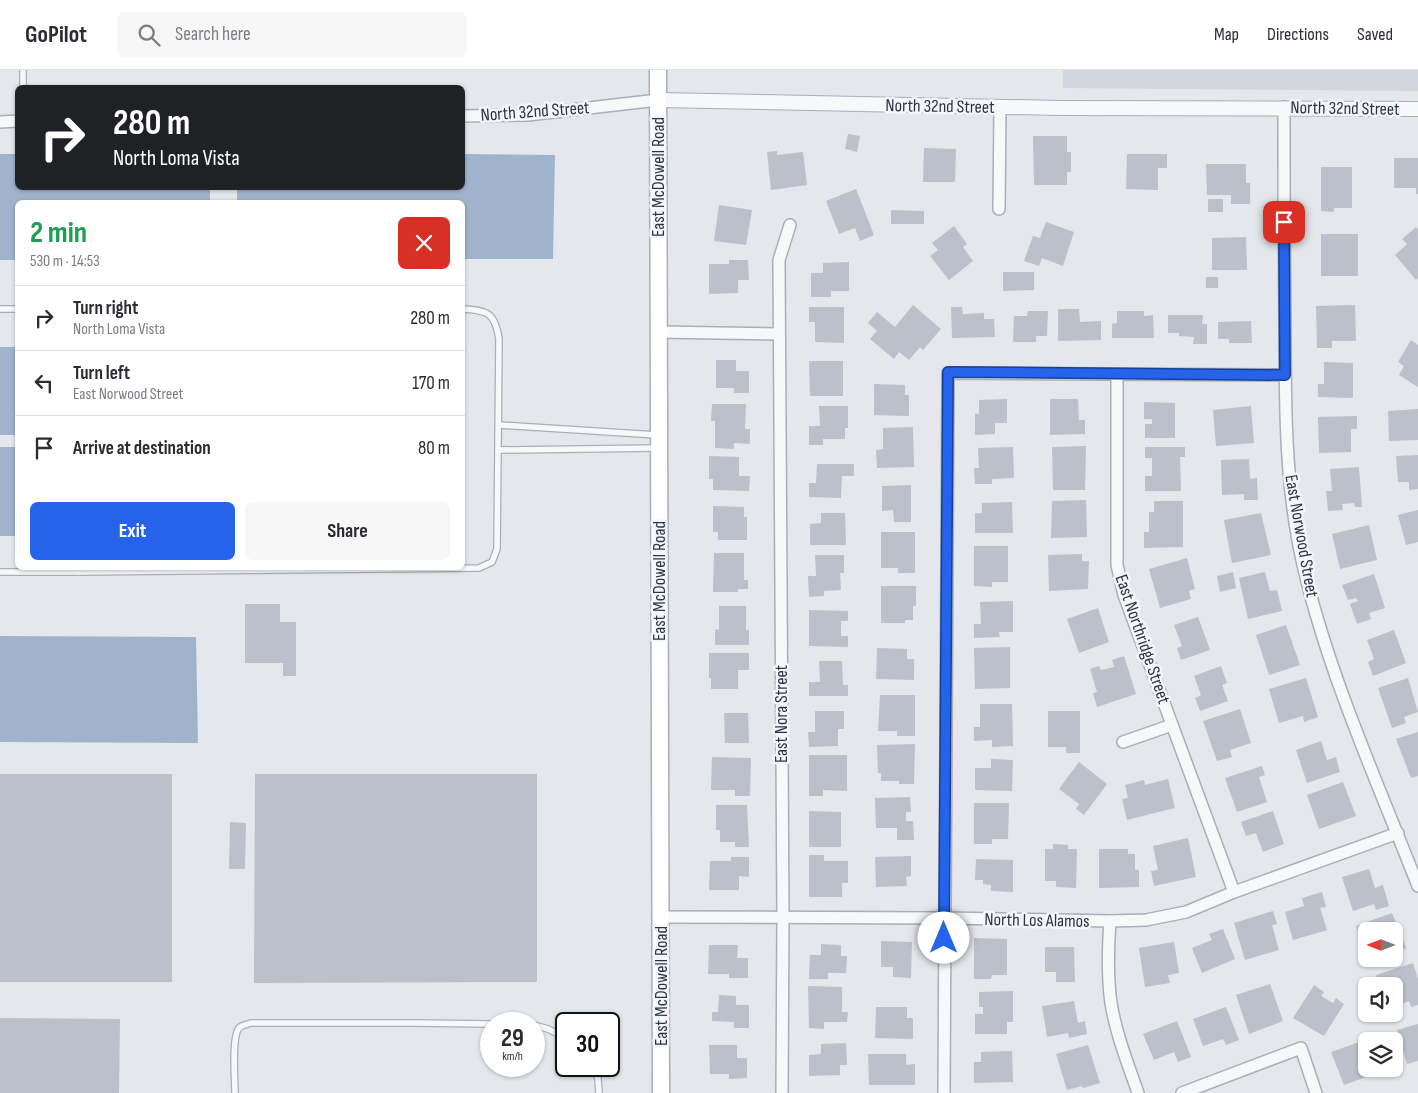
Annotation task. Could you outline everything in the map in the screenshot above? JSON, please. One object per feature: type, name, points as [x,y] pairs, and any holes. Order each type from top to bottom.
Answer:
[{"type":"main road","name":"East McDowell Road","points":[[658,70],[661,1093]]},
{"type":"street","name":"North 32nd Street","points":[[465,116],[528,115],[658,100],[1000,107],[1418,109]]},
{"type":"street","points":[[999,209],[1000,107]]},
{"type":"street","name":"East Norwood Street","points":[[1284,107],[1285,375],[1291,494],[1304,568],[1329,657],[1358,737],[1418,886]]},
{"type":"street","points":[[0,122],[15,121]]},
{"type":"street","name":"East Nora Street","points":[[782,1093],[778,260],[790,225]]},
{"type":"street","points":[[659,332],[779,334]]},
{"type":"street","points":[[944,1093],[948,372],[1285,375]]},
{"type":"street","name":"East Northridge Street","points":[[1117,375],[1117,565],[1124,595],[1234,892]]},
{"type":"street","points":[[1123,742],[1172,725]]},
{"type":"street","name":"North Los Alamos","points":[[660,917],[1146,920],[1186,912],[1234,892],[1398,833]]},
{"type":"street","points":[[1110,921],[1108,960],[1111,1004],[1122,1048],[1138,1093]]},
{"type":"street","points":[[1182,1093],[1301,1048],[1316,1093]]},
{"type":"lane","points":[[23,70],[23,85]]},
{"type":"lane","points":[[0,309],[15,309]]},
{"type":"lane","points":[[465,309],[478,309],[490,314],[497,325],[499,339],[497,549],[492,562],[479,568],[465,568]]},
{"type":"lane","points":[[499,425],[659,441]]},
{"type":"lane","points":[[499,450],[659,441]]},
{"type":"lane","points":[[0,572],[79,570]]},
{"type":"lane","points":[[235,1093],[235,1050],[237,1032],[240,1027],[252,1024],[415,1022],[480,1024]]},
{"type":"lane","points":[[597,1077],[600,1093]]},
{"type":"shaded area","points":[[1063,70],[1418,70],[1418,91],[1063,88]]},
{"type":"water","points":[[0,154],[15,154],[15,190],[210,190],[210,200],[15,200],[15,260],[0,260]]},
{"type":"water","points":[[465,154],[555,155],[553,259],[465,259],[465,200],[237,200],[237,190],[465,190]]},
{"type":"water","points":[[0,347],[15,347],[15,435],[0,435]]},
{"type":"water","points":[[0,447],[15,447],[15,536],[0,536]]},
{"type":"water","points":[[0,636],[196,637],[198,743],[0,742]]},
{"type":"building","points":[[848,134],[860,136],[857,152],[845,149]]},
{"type":"building","points":[[1033,136],[1067,136],[1067,152],[1071,152],[1071,172],[1067,172],[1067,185],[1034,185]]},
{"type":"building","points":[[924,148],[956,149],[955,182],[923,182]]},
{"type":"building","points":[[777,151],[777,155],[803,152],[807,185],[771,190],[767,152]]},
{"type":"building","points":[[1127,154],[1167,154],[1167,168],[1158,168],[1158,190],[1126,189]]},
{"type":"building","points":[[1394,158],[1418,158],[1418,194],[1416,194],[1416,188],[1394,188]]},
{"type":"building","points":[[1206,164],[1246,164],[1246,183],[1250,183],[1250,204],[1231,204],[1231,195],[1207,195]]},
{"type":"building","points":[[1321,167],[1352,167],[1352,208],[1334,208],[1334,212],[1321,211]]},
{"type":"building","points":[[856,189],[874,235],[860,241],[855,228],[839,234],[826,201]]},
{"type":"building","points":[[1208,199],[1223,199],[1223,212],[1208,212]]},
{"type":"building","points":[[719,205],[752,210],[746,245],[714,241]]},
{"type":"building","points":[[891,210],[924,211],[924,224],[891,224]]},
{"type":"building","points":[[1046,222],[1074,232],[1063,266],[1042,258],[1039,266],[1024,261],[1033,236],[1040,238]]},
{"type":"building","points":[[954,226],[967,244],[963,247],[973,261],[949,280],[930,256],[938,250],[932,243]]},
{"type":"building","points":[[1416,227],[1418,229],[1418,278],[1416,280],[1395,255],[1407,244],[1402,239]]},
{"type":"building","points":[[1321,234],[1358,234],[1358,276],[1321,276]]},
{"type":"building","points":[[1246,237],[1247,270],[1212,270],[1212,238]]},
{"type":"building","points":[[729,260],[748,260],[749,280],[738,280],[738,293],[709,294],[709,264],[729,264]]},
{"type":"building","points":[[849,262],[849,291],[831,291],[831,297],[811,297],[811,273],[823,273],[823,263]]},
{"type":"building","points":[[1003,272],[1034,272],[1034,290],[1003,291]]},
{"type":"building","points":[[1206,277],[1218,277],[1218,288],[1206,288]]},
{"type":"building","points":[[913,305],[941,329],[923,350],[920,347],[909,360],[899,352],[894,359],[870,339],[877,331],[868,323],[877,312],[895,327]]},
{"type":"building","points":[[1355,305],[1356,341],[1332,341],[1332,348],[1317,348],[1316,306]]},
{"type":"building","points":[[809,307],[844,307],[844,343],[815,342],[815,322],[809,322]]},
{"type":"building","points":[[951,307],[962,307],[963,314],[984,313],[984,319],[994,319],[995,337],[952,338]]},
{"type":"building","points":[[1058,309],[1079,309],[1080,322],[1101,321],[1101,340],[1058,341]]},
{"type":"building","points":[[1028,311],[1048,311],[1047,336],[1036,336],[1036,342],[1013,342],[1014,316],[1027,316]]},
{"type":"building","points":[[1117,311],[1144,311],[1144,316],[1153,315],[1154,338],[1112,338],[1112,324],[1117,323]]},
{"type":"building","points":[[1168,315],[1203,315],[1202,324],[1207,324],[1207,344],[1193,344],[1194,337],[1179,336],[1179,333],[1168,333]]},
{"type":"building","points":[[1251,321],[1252,343],[1229,343],[1229,339],[1218,339],[1218,322]]},
{"type":"building","points":[[1411,340],[1418,345],[1418,387],[1399,375],[1404,366],[1398,362]]},
{"type":"building","points":[[716,360],[736,360],[736,371],[749,371],[749,393],[734,393],[734,388],[716,388]]},
{"type":"building","points":[[809,361],[843,361],[843,396],[810,396]]},
{"type":"building","points":[[1324,362],[1353,363],[1353,398],[1318,397],[1318,384],[1324,384]]},
{"type":"building","points":[[874,384],[905,385],[905,395],[909,395],[909,416],[874,415]]},
{"type":"building","points":[[1007,399],[1007,423],[995,423],[995,434],[975,435],[975,414],[979,414],[979,400]]},
{"type":"building","points":[[1050,399],[1078,399],[1079,420],[1085,420],[1085,434],[1050,435]]},
{"type":"building","points":[[1144,402],[1175,403],[1175,438],[1145,438],[1145,424],[1152,424],[1152,419],[1144,419]]},
{"type":"building","points":[[712,404],[746,404],[745,429],[750,429],[750,444],[734,443],[734,449],[715,448],[715,421],[711,421]]},
{"type":"building","points":[[819,406],[848,406],[848,428],[845,428],[845,439],[823,439],[823,445],[809,445],[809,426],[820,426]]},
{"type":"building","points":[[1251,406],[1254,443],[1216,446],[1213,410]]},
{"type":"building","points":[[1418,409],[1418,440],[1389,441],[1388,411]]},
{"type":"building","points":[[1357,416],[1357,429],[1351,429],[1351,452],[1319,453],[1318,417]]},
{"type":"building","points":[[913,427],[914,467],[877,468],[876,450],[883,449],[883,428]]},
{"type":"building","points":[[1086,446],[1085,490],[1053,490],[1052,447]]},
{"type":"building","points":[[1013,447],[1014,478],[992,479],[992,484],[975,484],[974,468],[979,468],[978,448]]},
{"type":"building","points":[[1145,447],[1185,447],[1185,457],[1180,457],[1181,491],[1145,491],[1145,476],[1152,476],[1152,458],[1145,458]]},
{"type":"building","points":[[1418,455],[1418,489],[1409,490],[1409,482],[1398,482],[1396,456]]},
{"type":"building","points":[[709,456],[739,457],[739,476],[750,476],[749,491],[713,490],[713,479],[709,479]]},
{"type":"building","points":[[1249,459],[1250,479],[1257,478],[1258,500],[1244,500],[1244,494],[1222,495],[1221,460]]},
{"type":"building","points":[[817,464],[854,464],[854,476],[842,476],[841,498],[809,497],[809,483],[816,483]]},
{"type":"building","points":[[1359,467],[1362,507],[1355,507],[1354,503],[1342,504],[1343,510],[1328,511],[1326,491],[1332,491],[1330,469]]},
{"type":"building","points":[[911,485],[911,522],[894,522],[893,510],[882,511],[882,486]]},
{"type":"building","points":[[1086,500],[1087,537],[1051,538],[1052,501]]},
{"type":"building","points":[[1154,501],[1183,501],[1183,547],[1144,548],[1144,532],[1149,532],[1149,512],[1154,512]]},
{"type":"building","points":[[1012,502],[1013,533],[975,533],[975,513],[982,513],[982,503]]},
{"type":"building","points":[[713,506],[744,507],[744,517],[747,517],[747,540],[718,540],[718,532],[713,532]]},
{"type":"building","points":[[1418,510],[1418,542],[1406,545],[1398,515]]},
{"type":"building","points":[[821,513],[845,513],[846,545],[810,545],[810,524],[821,523]]},
{"type":"building","points":[[1261,513],[1271,555],[1232,563],[1224,520]]},
{"type":"building","points":[[1369,525],[1377,560],[1340,569],[1332,534]]},
{"type":"building","points":[[881,532],[915,532],[915,573],[898,573],[898,568],[881,568]]},
{"type":"building","points":[[974,546],[1008,546],[1008,582],[992,582],[992,587],[974,586]]},
{"type":"building","points":[[714,553],[744,553],[744,580],[748,580],[748,589],[738,589],[738,592],[713,592]]},
{"type":"building","points":[[1082,554],[1082,561],[1089,561],[1088,589],[1049,591],[1048,555]]},
{"type":"building","points":[[815,555],[844,555],[844,573],[840,573],[841,590],[824,591],[824,596],[809,597],[808,576],[816,576]]},
{"type":"building","points":[[1187,558],[1195,589],[1189,591],[1191,599],[1160,608],[1149,569]]},
{"type":"building","points":[[1233,572],[1236,588],[1220,592],[1217,576]]},
{"type":"building","points":[[1265,572],[1270,591],[1277,590],[1282,611],[1248,619],[1239,578]]},
{"type":"building","points":[[1374,574],[1385,608],[1369,613],[1371,619],[1357,624],[1350,604],[1358,601],[1356,598],[1348,600],[1342,585]]},
{"type":"building","points":[[881,586],[916,586],[916,606],[913,606],[913,620],[905,620],[905,623],[881,623]]},
{"type":"building","points":[[1013,601],[1013,632],[999,632],[1000,637],[974,638],[974,624],[981,624],[980,602]]},
{"type":"building","points":[[245,604],[280,604],[280,622],[296,622],[296,676],[283,676],[283,663],[245,663]]},
{"type":"building","points":[[719,606],[746,606],[746,630],[749,630],[749,645],[715,645],[715,629],[719,630]]},
{"type":"building","points":[[1098,608],[1109,642],[1079,653],[1067,619]]},
{"type":"building","points":[[809,610],[848,611],[848,621],[841,621],[841,636],[848,636],[848,647],[809,646]]},
{"type":"building","points":[[1198,617],[1210,650],[1181,660],[1177,648],[1182,646],[1174,625]]},
{"type":"building","points":[[1286,625],[1300,665],[1269,675],[1256,635]]},
{"type":"building","points":[[1394,630],[1406,663],[1373,676],[1368,662],[1374,659],[1367,640]]},
{"type":"building","points":[[1010,647],[1010,688],[975,689],[974,648]]},
{"type":"building","points":[[877,648],[907,649],[907,659],[914,659],[914,680],[876,679]]},
{"type":"building","points":[[709,653],[749,653],[749,670],[738,670],[738,689],[711,689]]},
{"type":"building","points":[[1124,656],[1136,694],[1097,707],[1093,693],[1097,692],[1090,669],[1099,666],[1101,670],[1114,667],[1112,660]]},
{"type":"building","points":[[819,661],[842,661],[843,685],[848,685],[848,696],[809,696],[809,682],[820,682]]},
{"type":"building","points":[[1221,666],[1227,683],[1222,685],[1228,701],[1200,711],[1195,698],[1201,695],[1194,676]]},
{"type":"building","points":[[1306,678],[1318,717],[1304,722],[1303,716],[1279,723],[1269,689]]},
{"type":"building","points":[[1408,678],[1418,712],[1404,717],[1406,723],[1392,728],[1378,688]]},
{"type":"building","points":[[880,695],[915,695],[915,736],[897,736],[897,731],[878,731]]},
{"type":"building","points":[[980,704],[1012,704],[1013,746],[992,747],[992,740],[974,741],[974,727],[980,727]]},
{"type":"building","points":[[1240,709],[1251,743],[1230,750],[1232,757],[1217,761],[1203,721]]},
{"type":"building","points":[[815,711],[844,711],[844,729],[838,729],[838,746],[809,747],[808,732],[815,732]]},
{"type":"building","points":[[1048,711],[1080,711],[1080,753],[1066,753],[1066,747],[1048,747]]},
{"type":"building","points":[[724,713],[748,713],[749,743],[725,743]]},
{"type":"building","points":[[1418,732],[1418,776],[1411,778],[1396,739]]},
{"type":"building","points":[[1321,741],[1327,760],[1336,757],[1340,772],[1307,783],[1296,750]]},
{"type":"building","points":[[915,744],[914,784],[899,784],[899,781],[881,781],[881,773],[878,773],[877,745]]},
{"type":"building","points":[[809,755],[847,755],[847,791],[823,790],[823,796],[809,796]]},
{"type":"building","points":[[712,757],[751,758],[750,796],[735,796],[735,790],[711,790]]},
{"type":"building","points":[[991,759],[1013,760],[1012,791],[975,790],[975,768],[991,768]]},
{"type":"building","points":[[1079,762],[1107,784],[1084,815],[1076,809],[1079,804],[1059,789]]},
{"type":"building","points":[[1262,766],[1265,775],[1259,777],[1267,802],[1237,812],[1225,778]]},
{"type":"building","points":[[0,774],[172,774],[172,982],[0,982]]},
{"type":"building","points":[[255,774],[537,774],[537,982],[254,983]]},
{"type":"building","points":[[1168,779],[1175,808],[1127,820],[1122,799],[1128,798],[1125,785],[1144,780],[1145,785]]},
{"type":"building","points":[[1343,782],[1356,816],[1319,829],[1307,795]]},
{"type":"building","points":[[910,797],[911,812],[906,812],[906,821],[913,821],[914,840],[897,840],[897,828],[876,828],[875,798]]},
{"type":"building","points":[[974,803],[1009,803],[1008,839],[992,839],[992,844],[974,844]]},
{"type":"building","points":[[716,805],[747,805],[749,847],[735,847],[735,842],[720,842],[720,830],[716,830]]},
{"type":"building","points":[[809,811],[841,812],[841,847],[809,847]]},
{"type":"building","points":[[1273,811],[1284,844],[1263,852],[1256,833],[1246,836],[1241,822]]},
{"type":"building","points":[[230,822],[246,823],[245,869],[229,869]]},
{"type":"building","points":[[1188,838],[1196,877],[1154,886],[1151,871],[1158,870],[1153,846]]},
{"type":"building","points":[[1053,844],[1068,845],[1068,849],[1077,849],[1076,888],[1056,887],[1056,881],[1045,881],[1045,849],[1053,849]]},
{"type":"building","points":[[1099,849],[1128,849],[1128,854],[1135,854],[1135,870],[1139,870],[1139,887],[1099,888]]},
{"type":"building","points":[[809,855],[824,855],[824,861],[848,861],[848,883],[842,883],[842,897],[809,897]]},
{"type":"building","points":[[911,856],[911,876],[906,877],[907,886],[876,887],[875,857]]},
{"type":"building","points":[[731,857],[749,857],[749,877],[739,876],[739,890],[709,890],[710,861],[731,861]]},
{"type":"building","points":[[976,859],[1013,860],[1013,892],[991,891],[991,885],[983,884],[983,880],[975,880]]},
{"type":"building","points":[[1369,869],[1375,888],[1383,885],[1389,906],[1376,910],[1374,904],[1353,911],[1342,877]]},
{"type":"building","points":[[1322,892],[1326,907],[1320,908],[1327,930],[1293,940],[1285,912],[1304,906],[1302,898]]},
{"type":"building","points":[[1273,911],[1277,924],[1272,925],[1279,950],[1245,960],[1234,923]]},
{"type":"building","points":[[1392,913],[1396,922],[1367,922]]},
{"type":"building","points":[[1223,929],[1235,959],[1202,973],[1192,948],[1212,940],[1209,934]]},
{"type":"building","points":[[974,938],[1007,939],[1007,975],[992,975],[991,979],[974,979]]},
{"type":"building","points":[[881,941],[912,942],[911,978],[893,977],[893,967],[881,967]]},
{"type":"building","points":[[1174,942],[1179,973],[1168,975],[1170,983],[1145,987],[1139,948]]},
{"type":"building","points":[[821,944],[841,945],[841,956],[847,956],[846,973],[828,973],[828,979],[809,979],[810,955],[821,955]]},
{"type":"building","points":[[709,945],[738,945],[737,958],[748,958],[748,978],[729,978],[729,974],[708,974]]},
{"type":"building","points":[[1045,947],[1074,947],[1075,982],[1056,982],[1056,972],[1045,972]]},
{"type":"building","points":[[1413,963],[1418,979],[1418,1005],[1411,1007],[1409,1001],[1403,1003],[1403,977],[1377,977],[1376,975]]},
{"type":"building","points":[[1270,984],[1283,1021],[1249,1034],[1236,995]]},
{"type":"building","points":[[1314,985],[1324,992],[1321,996],[1333,1003],[1336,998],[1344,1004],[1324,1036],[1293,1018]]},
{"type":"building","points":[[808,986],[842,987],[842,1012],[848,1012],[847,1022],[824,1022],[824,1029],[809,1028]]},
{"type":"building","points":[[1013,991],[1013,1022],[1007,1022],[1007,1034],[975,1034],[975,1014],[983,1014],[983,1007],[979,1007],[979,992]]},
{"type":"building","points":[[719,995],[736,996],[736,1005],[749,1005],[749,1028],[734,1028],[734,1022],[712,1021],[712,1012],[718,1012]]},
{"type":"building","points":[[1074,1001],[1078,1023],[1085,1021],[1087,1034],[1069,1038],[1068,1033],[1047,1037],[1042,1006]]},
{"type":"building","points":[[876,1007],[907,1007],[907,1018],[913,1018],[913,1039],[875,1038]]},
{"type":"building","points":[[1226,1007],[1239,1040],[1226,1045],[1223,1039],[1203,1046],[1193,1019]]},
{"type":"building","points":[[0,1018],[120,1019],[119,1093],[0,1093]]},
{"type":"building","points":[[1177,1021],[1191,1057],[1178,1062],[1174,1052],[1154,1060],[1143,1034]]},
{"type":"building","points":[[1418,1024],[1418,1061],[1407,1064],[1403,1050],[1403,1032],[1398,1032],[1397,1030]]},
{"type":"building","points":[[846,1043],[847,1065],[840,1065],[840,1075],[809,1076],[809,1055],[821,1054],[821,1044]]},
{"type":"building","points":[[1358,1043],[1358,1077],[1366,1077],[1344,1085],[1331,1052]]},
{"type":"building","points":[[709,1045],[737,1045],[737,1058],[747,1058],[747,1078],[729,1079],[729,1074],[710,1074]]},
{"type":"building","points":[[1088,1045],[1100,1083],[1067,1090],[1056,1054]]},
{"type":"building","points":[[1012,1051],[1013,1082],[974,1083],[974,1062],[981,1062],[981,1052]]},
{"type":"building","points":[[868,1054],[906,1054],[906,1065],[915,1064],[915,1085],[869,1085]]},
{"type":"route","points":[[944,938],[948,372],[1285,375],[1284,222]]}]
